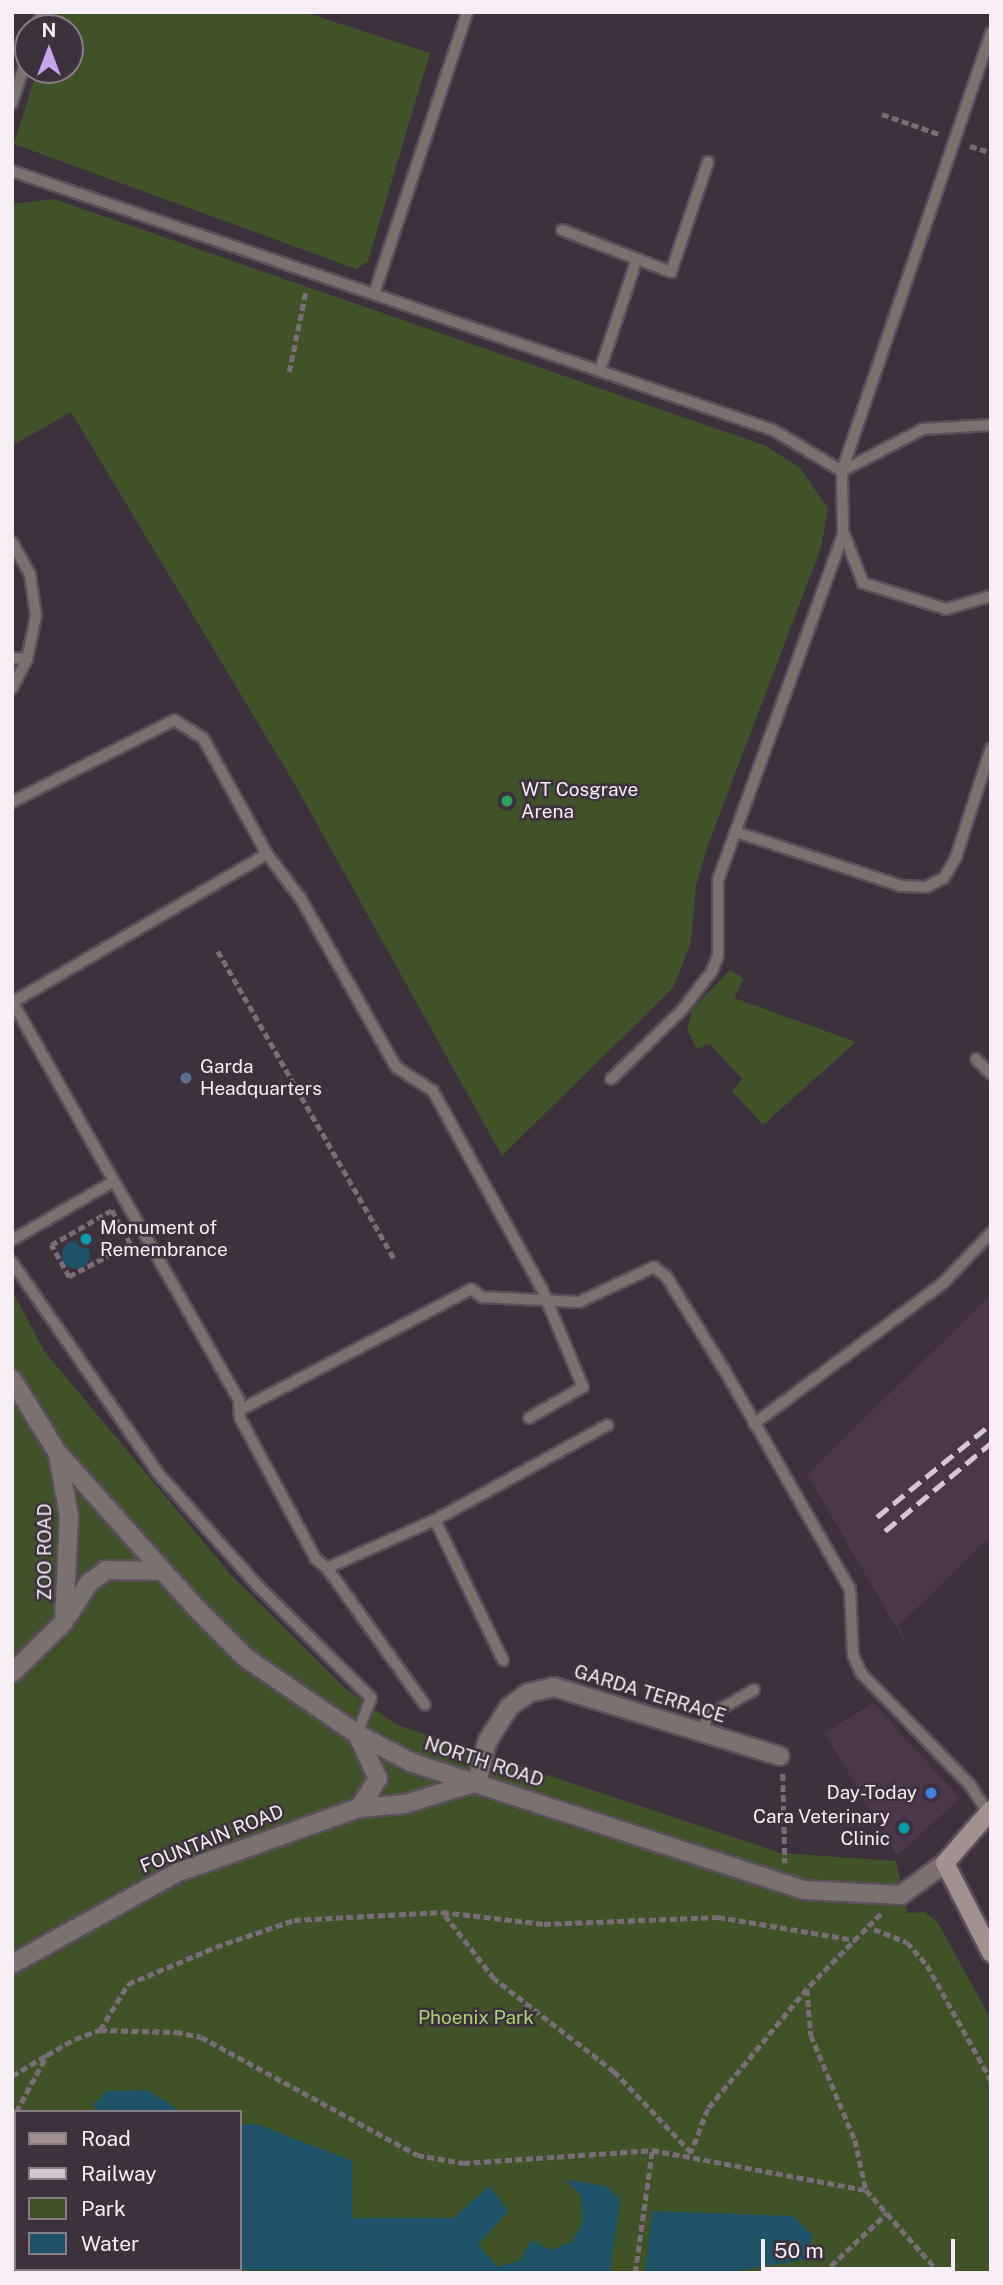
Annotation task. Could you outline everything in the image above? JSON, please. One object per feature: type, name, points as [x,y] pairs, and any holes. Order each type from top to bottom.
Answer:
[{"type":"main road","points":[[989,1812],[945,1863],[991,1953]]},
{"type":"street","points":[[12,1379],[57,1452]]},
{"type":"street","name":"NORTH ROAD","points":[[57,1452],[163,1571],[246,1658],[357,1734],[413,1763],[783,1885],[838,1893],[878,1891],[898,1879],[919,1882],[945,1863]]},
{"type":"street","name":"ZOO ROAD","points":[[12,1673],[64,1622],[69,1516],[57,1452]]},
{"type":"street","points":[[64,1622],[89,1583],[106,1570],[163,1571]]},
{"type":"street","name":"GARDA TERRACE","points":[[477,1782],[487,1742],[509,1707],[528,1693],[554,1687],[780,1756]]},
{"type":"street","points":[[357,1734],[378,1779],[359,1808]]},
{"type":"street","name":"FOUNTAIN ROAD","points":[[12,1964],[176,1873],[359,1808],[405,1804],[477,1782]]},
{"type":"lane","points":[[374,294],[467,12]]},
{"type":"lane","points":[[991,33],[842,471],[843,531],[863,583],[946,609],[991,596]]},
{"type":"lane","points":[[12,103],[18,84]]},
{"type":"lane","points":[[562,230],[671,272],[708,162]]},
{"type":"lane","points":[[12,171],[773,430],[842,471]]},
{"type":"lane","points":[[600,370],[637,260]]},
{"type":"lane","points":[[842,471],[923,429],[991,425]]},
{"type":"lane","points":[[611,1079],[682,1010],[712,971],[718,955],[718,880],[843,531]]},
{"type":"lane","points":[[12,542],[35,593],[27,659],[12,688]]},
{"type":"lane","points":[[12,658],[27,659]]},
{"type":"lane","points":[[12,802],[174,720],[203,738],[267,854],[301,898],[396,1067],[433,1091],[546,1302],[583,1387],[529,1418]]},
{"type":"lane","points":[[736,832],[901,886],[926,887],[944,878],[956,857],[991,748]]},
{"type":"lane","points":[[267,854],[13,1002],[240,1410],[316,1559],[327,1568],[425,1705]]},
{"type":"lane","points":[[976,1059],[991,1074]]},
{"type":"lane","points":[[12,1240],[114,1181]]},
{"type":"lane","points":[[754,1424],[943,1283],[991,1233]]},
{"type":"lane","points":[[12,1262],[158,1473],[258,1586],[370,1698],[357,1734]]},
{"type":"lane","points":[[240,1410],[471,1289],[482,1297],[579,1302],[654,1267],[666,1276],[850,1589],[853,1655],[861,1673],[970,1785],[989,1812]]},
{"type":"lane","points":[[327,1568],[435,1520],[608,1425]]},
{"type":"lane","points":[[435,1520],[503,1660]]},
{"type":"lane","points":[[703,1731],[708,1716],[754,1690]]},
{"type":"path","points":[[882,114],[986,151]]},
{"type":"path","points":[[289,372],[296,318],[313,273]]},
{"type":"path","points":[[218,951],[394,1258]]},
{"type":"path","points":[[112,1210],[131,1244],[110,1254],[69,1278],[51,1245],[112,1210]]},
{"type":"path","points":[[780,1756],[788,1829],[783,1885]]},
{"type":"path","points":[[100,2030],[128,1984],[216,1947],[294,1920],[442,1912],[544,1924],[718,1917],[855,1940]]},
{"type":"path","points":[[442,1912],[494,1979],[614,2072],[691,2153]]},
{"type":"path","points":[[691,2153],[708,2109],[781,2013],[855,1940],[874,1928],[881,1914]]},
{"type":"path","points":[[874,1928],[907,1942],[927,1965],[991,2080]]},
{"type":"path","points":[[807,1990],[811,2035],[855,2140],[866,2190],[940,2273]]},
{"type":"path","points":[[12,2076],[47,2055],[100,2030],[201,2037],[416,2155],[463,2163],[652,2150],[691,2153],[866,2190]]},
{"type":"path","points":[[17,2110],[47,2055]]},
{"type":"path","points":[[635,2273],[652,2150]]},
{"type":"path","points":[[823,2273],[887,2213]]},
{"type":"shaded area","points":[[991,1295],[991,1536],[900,1624],[904,1641],[807,1474]]},
{"type":"shaded area","points":[[873,1703],[960,1798],[897,1856],[825,1733]]},
{"type":"green space","points":[[304,12],[430,53],[368,261],[356,269],[14,144],[33,84],[84,84],[84,14],[54,14]]},
{"type":"green space","points":[[54,199],[766,446],[800,468],[828,508],[821,548],[708,845],[696,886],[691,943],[673,988],[502,1156],[297,788],[71,412],[12,446],[12,204]]},
{"type":"green space","points":[[730,970],[744,978],[734,998],[856,1042],[763,1125],[732,1091],[742,1079],[710,1044],[697,1049],[687,1030],[692,1009]]},
{"type":"green space","name":"Phoenix Park","points":[[12,1290],[44,1351],[232,1576],[346,1689],[397,1725],[781,1853],[896,1861],[907,1913],[925,1912],[938,1923],[991,2019],[991,2273],[12,2273]]},
{"type":"water","points":[[76,1241],[86,1245],[90,1255],[86,1265],[76,1269],[66,1265],[62,1255],[66,1245]]},
{"type":"water","points":[[146,2090],[179,2110],[98,2110],[93,2105],[107,2091]]},
{"type":"water","points":[[256,2124],[352,2161],[352,2218],[453,2218],[490,2186],[508,2211],[478,2245],[498,2267],[521,2260],[531,2240],[550,2250],[572,2242],[583,2221],[581,2196],[567,2180],[606,2186],[620,2199],[610,2273],[242,2270],[242,2125]]},
{"type":"water","points":[[652,2211],[793,2216],[813,2236],[804,2260],[724,2273],[645,2273]]},
{"type":"railway","points":[[877,1517],[991,1424]]},
{"type":"railway","points":[[885,1531],[991,1443]]},
{"type":"place","name":"WT Cosgrave Arena","points":[[507,801]]},
{"type":"place","name":"Garda Headquarters","points":[[186,1078]]},
{"type":"place","name":"Monument of Remembrance","points":[[86,1239]]},
{"type":"place","name":"Day-Today","points":[[931,1793]]},
{"type":"place","name":"Cara Veterinary Clinic","points":[[904,1828]]}]
